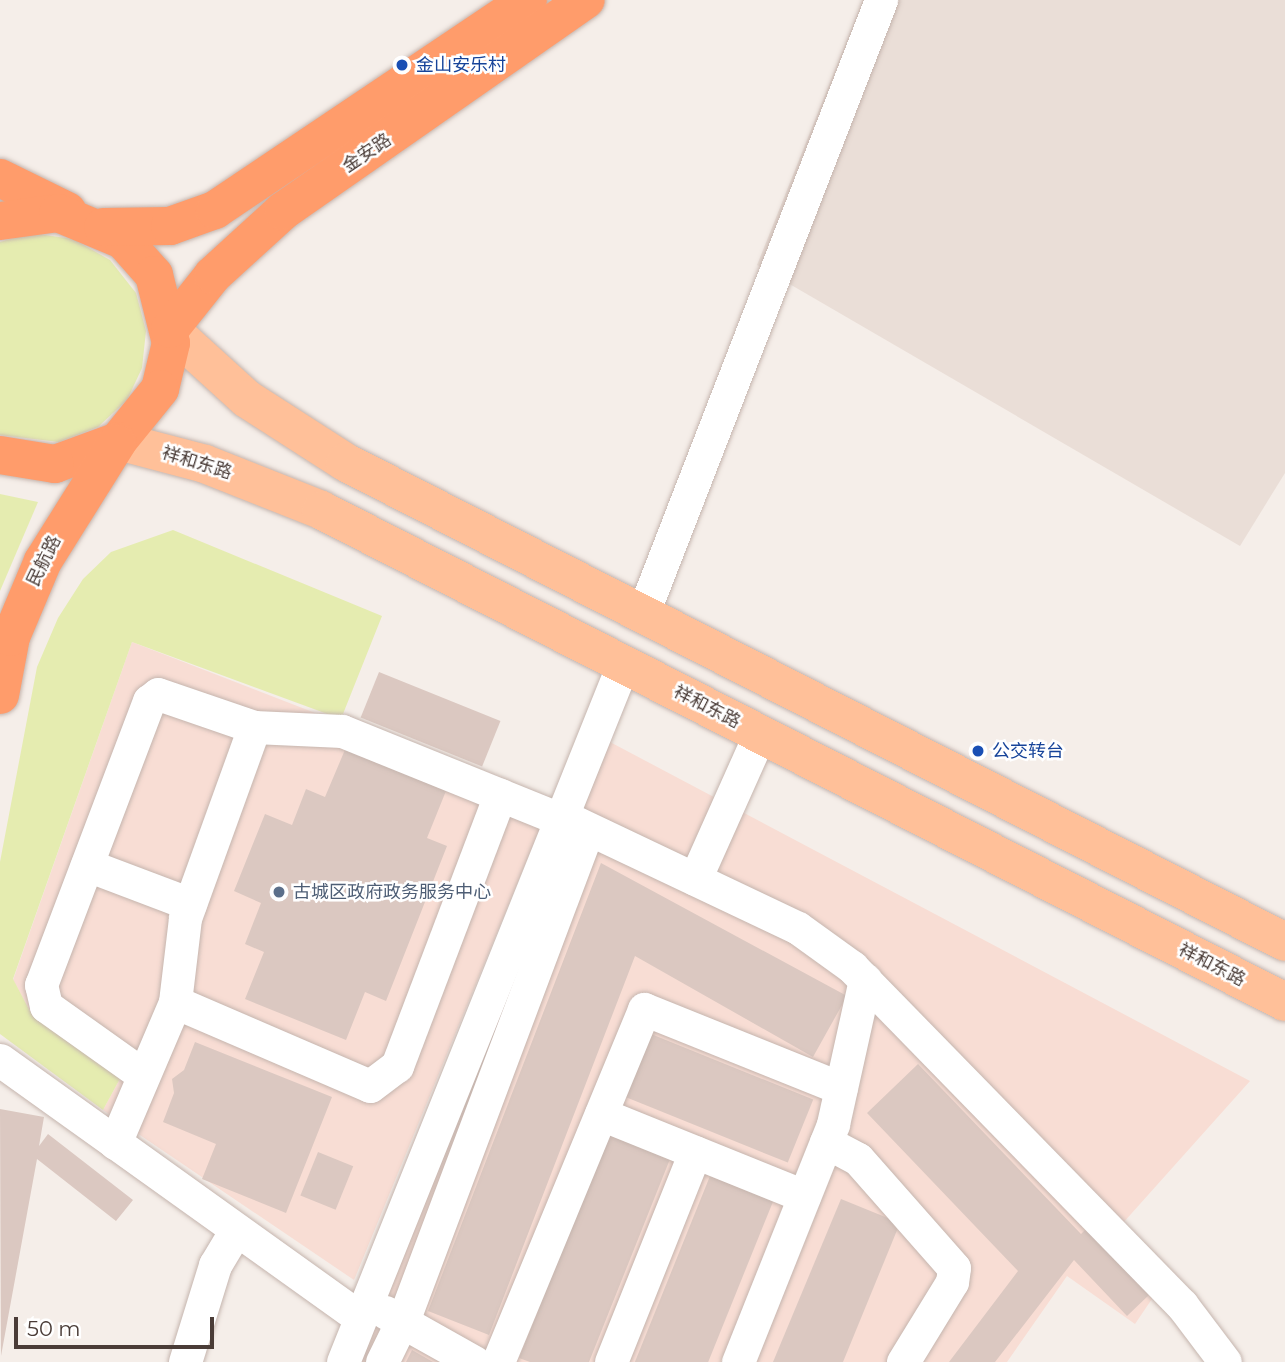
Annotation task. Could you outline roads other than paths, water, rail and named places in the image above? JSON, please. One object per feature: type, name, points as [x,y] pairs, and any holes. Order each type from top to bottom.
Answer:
[{"type":"highway","name":"金安路","points":[[0,220],[35,212],[92,222],[170,226],[215,211],[528,0]]},
{"type":"highway","name":"金安路","points":[[170,329],[213,275],[283,211],[586,0]]},
{"type":"highway","points":[[0,178],[92,222],[154,275],[170,329]]},
{"type":"highway","name":"民航路","points":[[0,695],[11,637],[43,561],[118,441],[160,388],[170,329]]},
{"type":"highway","points":[[0,455],[54,464],[118,441]]},
{"type":"main road","points":[[170,329],[247,399],[311,442],[642,614],[1283,936]]},
{"type":"main road","name":"祥和东路","points":[[118,441],[205,464],[321,510],[1285,1002]]},
{"type":"street","points":[[642,614],[881,0]]},
{"type":"street","points":[[382,1362],[402,1322],[623,664]]},
{"type":"street","points":[[144,1075],[46,1006],[41,993],[149,701],[168,693],[254,727],[342,731],[570,821],[798,928],[865,980],[1182,1305],[1224,1362]]},
{"type":"street","points":[[115,1143],[175,1002],[190,904],[254,727]]},
{"type":"street","points":[[695,879],[760,734]]},
{"type":"street","points":[[175,1002],[370,1086],[397,1066],[500,795]]},
{"type":"street","points":[[343,1362],[570,821]]},
{"type":"street","points":[[87,864],[190,904]]},
{"type":"street","points":[[738,1362],[826,1142],[865,980]]},
{"type":"street","points":[[498,1362],[644,1009],[841,1088]]},
{"type":"street","points":[[0,1060],[236,1230],[364,1310],[402,1322],[474,1362]]},
{"type":"street","points":[[601,1114],[804,1196]]},
{"type":"street","points":[[826,1142],[859,1159],[954,1268],[952,1282],[903,1362]]},
{"type":"street","points":[[611,1362],[695,1152]]},
{"type":"street","points":[[185,1362],[215,1265],[236,1230]]},
{"type":"place","name":"金山安乐村","points":[[402,65]]},
{"type":"place","name":"公交转台","points":[[978,751]]},
{"type":"place","name":"古城区政府政务服务中心","points":[[279,892]]}]
